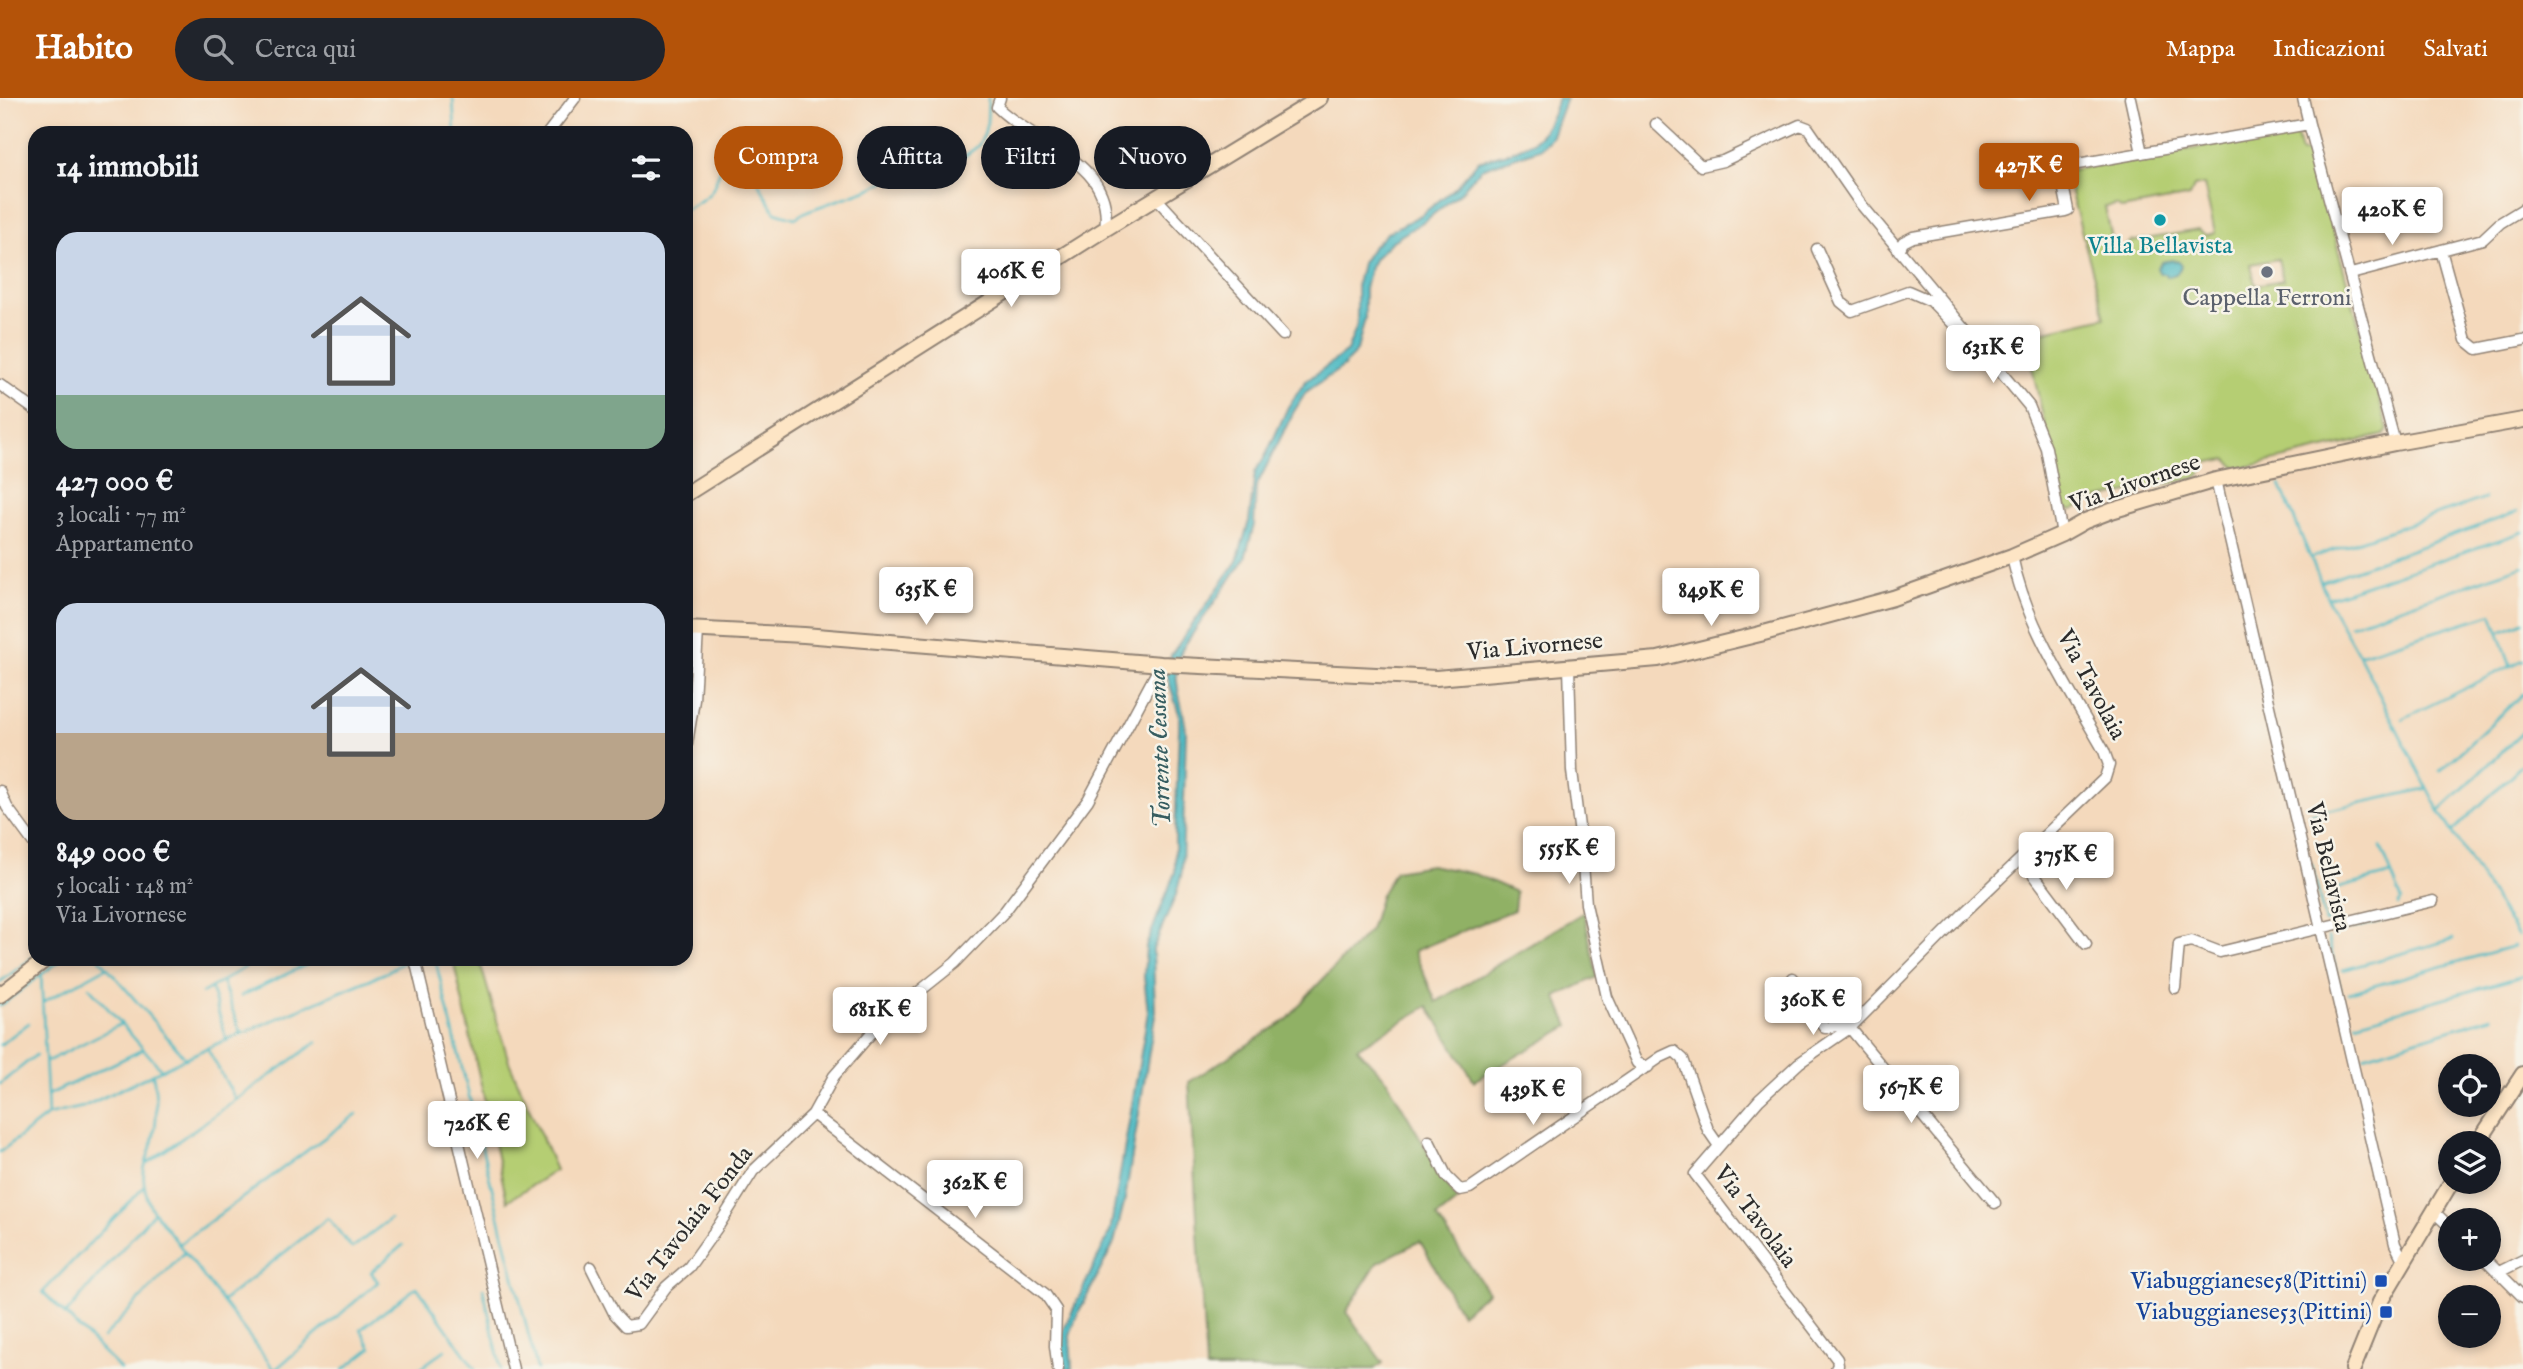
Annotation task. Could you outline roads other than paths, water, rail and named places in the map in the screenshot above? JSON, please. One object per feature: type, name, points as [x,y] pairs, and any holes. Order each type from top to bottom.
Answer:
[{"type":"main road","points":[[693,490],[1105,229],[1320,98]]},
{"type":"main road","name":"Via Livornese","points":[[693,629],[804,635],[1163,664],[1436,678],[1658,659],[1893,598],[2012,556],[2110,511],[2216,480],[2523,420]]},
{"type":"main road","points":[[0,995],[38,966]]},
{"type":"main road","points":[[2486,1131],[2523,1074]]},
{"type":"main road","points":[[2353,1369],[2381,1302],[2444,1194]]},
{"type":"street","points":[[553,126],[575,98]]},
{"type":"street","points":[[1000,98],[997,107],[1009,119],[1056,147],[1087,171],[1100,191],[1107,215],[1105,229]]},
{"type":"street","points":[[2130,98],[2143,153]]},
{"type":"street","points":[[2303,98],[2395,443]]},
{"type":"street","points":[[1656,124],[1701,166],[1723,161],[1800,125],[1808,128],[1849,189],[2022,395],[2034,415],[2046,448],[2062,534]]},
{"type":"street","points":[[1899,251],[1903,242],[1913,237],[2068,210],[2060,170],[2066,166],[2309,124]]},
{"type":"street","points":[[1156,198],[1283,335]]},
{"type":"street","points":[[2351,274],[2483,239],[2500,223],[2523,209]]},
{"type":"street","points":[[1817,250],[1841,302],[1852,311],[1909,291],[1931,301],[1967,337],[1977,342]]},
{"type":"street","points":[[2441,250],[2470,346],[2477,349],[2523,340]]},
{"type":"street","points":[[0,386],[28,405]]},
{"type":"street","name":"Via Bellavista","points":[[2216,480],[2395,1244],[2404,1262]]},
{"type":"street","name":"Via Tavolaia","points":[[1836,1369],[1837,1359],[1695,1174],[1759,1100],[1799,1063],[1850,1028],[1968,909],[2102,782],[2109,765],[2104,751],[2028,611],[2012,556]]},
{"type":"street","points":[[693,664],[693,706]]},
{"type":"street","name":"Via Tavolaia Fonda","points":[[591,1267],[614,1313],[626,1326],[639,1324],[666,1287],[689,1267],[753,1171],[813,1114],[834,1076],[881,1022],[954,963],[1005,911],[1087,800],[1163,664]]},
{"type":"street","points":[[1569,667],[1571,759],[1586,904],[1607,997],[1630,1052],[1637,1063],[1648,1067]]},
{"type":"street","points":[[0,791],[7,807],[28,836]]},
{"type":"street","points":[[2022,859],[2086,944]]},
{"type":"street","points":[[2175,988],[2179,944],[2191,941],[2220,952],[2321,930],[2433,901]]},
{"type":"street","points":[[417,966],[513,1369]]},
{"type":"street","points":[[1793,978],[1825,1028],[1841,1025],[1863,1015]]},
{"type":"street","points":[[1850,1028],[1995,1203]]},
{"type":"street","points":[[1429,1141],[1447,1177],[1460,1190],[1471,1188],[1667,1053],[1674,1051],[1680,1055],[1708,1130],[1719,1146]]},
{"type":"street","points":[[813,1114],[1045,1294],[1056,1310],[1055,1346],[1058,1369]]},
{"type":"street","points":[[2433,1211],[2438,1216]]},
{"type":"street","points":[[2523,1260],[2499,1272],[2523,1297]]},
{"type":"water","points":[[1558,98],[1566,98],[1551,138],[1540,149],[1481,169],[1460,193],[1426,220],[1391,242],[1375,258],[1365,289],[1365,318],[1357,350],[1344,366],[1306,392],[1293,413],[1256,487],[1254,525],[1245,558],[1182,649],[1178,660],[1177,680],[1186,731],[1182,872],[1176,895],[1153,949],[1155,1015],[1125,1199],[1114,1243],[1075,1320],[1070,1336],[1072,1369],[1065,1369],[1061,1344],[1063,1331],[1110,1232],[1148,1012],[1144,977],[1146,946],[1175,872],[1179,714],[1167,675],[1171,655],[1237,561],[1249,521],[1255,472],[1288,407],[1305,382],[1347,351],[1357,325],[1357,284],[1362,263],[1372,248],[1387,233],[1421,215],[1456,187],[1478,161],[1511,152],[1533,142],[1543,132]]},
{"type":"water","points":[[2162,262],[2179,262],[2181,267],[2176,274],[2166,277],[2165,274],[2160,274],[2157,268]]},
{"type":"waterway","points":[[453,98],[455,126]]},
{"type":"waterway","points":[[693,205],[711,192],[720,172],[730,163],[740,165],[753,175],[775,212],[795,218],[807,211],[872,188],[901,172],[939,172],[949,168],[978,146],[987,122],[988,98]]},
{"type":"waterway","points":[[2280,485],[2330,604],[2439,811],[2518,936]]},
{"type":"waterway","points":[[2313,557],[2485,498]]},
{"type":"waterway","points":[[2321,582],[2518,512]]},
{"type":"waterway","points":[[2328,598],[2523,532]]},
{"type":"waterway","points":[[2350,625],[2523,566]]},
{"type":"waterway","points":[[2359,655],[2492,614],[2511,666]]},
{"type":"waterway","points":[[2500,631],[2523,622]]},
{"type":"waterway","points":[[2402,719],[2523,660]]},
{"type":"waterway","points":[[2440,771],[2523,694]]},
{"type":"waterway","points":[[2439,811],[2523,732]]},
{"type":"waterway","points":[[2452,832],[2523,764]]},
{"type":"waterway","points":[[2309,814],[2425,789]]},
{"type":"waterway","points":[[2381,847],[2402,900],[2398,905]]},
{"type":"waterway","points":[[2312,865],[2325,922],[2330,921]]},
{"type":"waterway","points":[[2328,891],[2392,874]]},
{"type":"waterway","points":[[2335,933],[2405,915]]},
{"type":"waterway","points":[[2328,937],[2348,1022]]},
{"type":"waterway","points":[[2343,970],[2453,939]]},
{"type":"waterway","points":[[2348,993],[2514,946]]},
{"type":"waterway","points":[[0,982],[28,961]]},
{"type":"waterway","points":[[0,1006],[53,966]]},
{"type":"waterway","points":[[106,966],[186,1059]]},
{"type":"waterway","points":[[202,993],[247,966]]},
{"type":"waterway","points":[[241,996],[303,966]]},
{"type":"waterway","points":[[48,1115],[83,1107],[207,1048],[397,966]]},
{"type":"waterway","points":[[437,966],[537,1369]]},
{"type":"waterway","points":[[43,1002],[107,967]]},
{"type":"waterway","points":[[0,1152],[48,1115],[41,974]]},
{"type":"waterway","points":[[2356,1023],[2523,976]]},
{"type":"waterway","points":[[222,981],[241,1034]]},
{"type":"waterway","points":[[89,987],[162,1070]]},
{"type":"waterway","points":[[211,988],[227,1041]]},
{"type":"waterway","points":[[2364,1056],[2492,1017]]},
{"type":"waterway","points":[[0,1045],[29,1023]]},
{"type":"waterway","points":[[46,1062],[121,1024]]},
{"type":"waterway","points":[[146,1164],[317,1042]]},
{"type":"waterway","points":[[207,1048],[235,1098]]},
{"type":"waterway","points":[[48,1095],[142,1050]]},
{"type":"waterway","points":[[0,1084],[36,1055]]},
{"type":"waterway","points":[[153,1074],[156,1122],[144,1175],[151,1208],[274,1369]]},
{"type":"waterway","points":[[179,1244],[357,1114]]},
{"type":"waterway","points":[[120,1369],[43,1292],[143,1188]]},
{"type":"waterway","points":[[65,1315],[154,1212]]},
{"type":"waterway","points":[[223,1301],[328,1218],[352,1248],[390,1219]]},
{"type":"waterway","points":[[276,1369],[378,1282],[371,1272],[403,1245]]},
{"type":"waterway","points":[[103,1338],[185,1252]]},
{"type":"waterway","points":[[344,1369],[371,1348],[361,1329],[417,1287],[475,1369]]},
{"type":"waterway","points":[[483,1288],[501,1369]]},
{"type":"waterway","points":[[419,1369],[445,1350]]},
{"type":"place","name":"Villa Bellavista","points":[[2160,220]]},
{"type":"place","name":"Cappella Ferroni","points":[[2267,272]]},
{"type":"place","name":"Viabuggianese58(Pittini)","points":[[2381,1281]]},
{"type":"place","name":"Viabuggianese53(Pittini)","points":[[2386,1312]]},
{"type":"water label","name":"Torrente Cessana","points":[[1160,748]]}]
